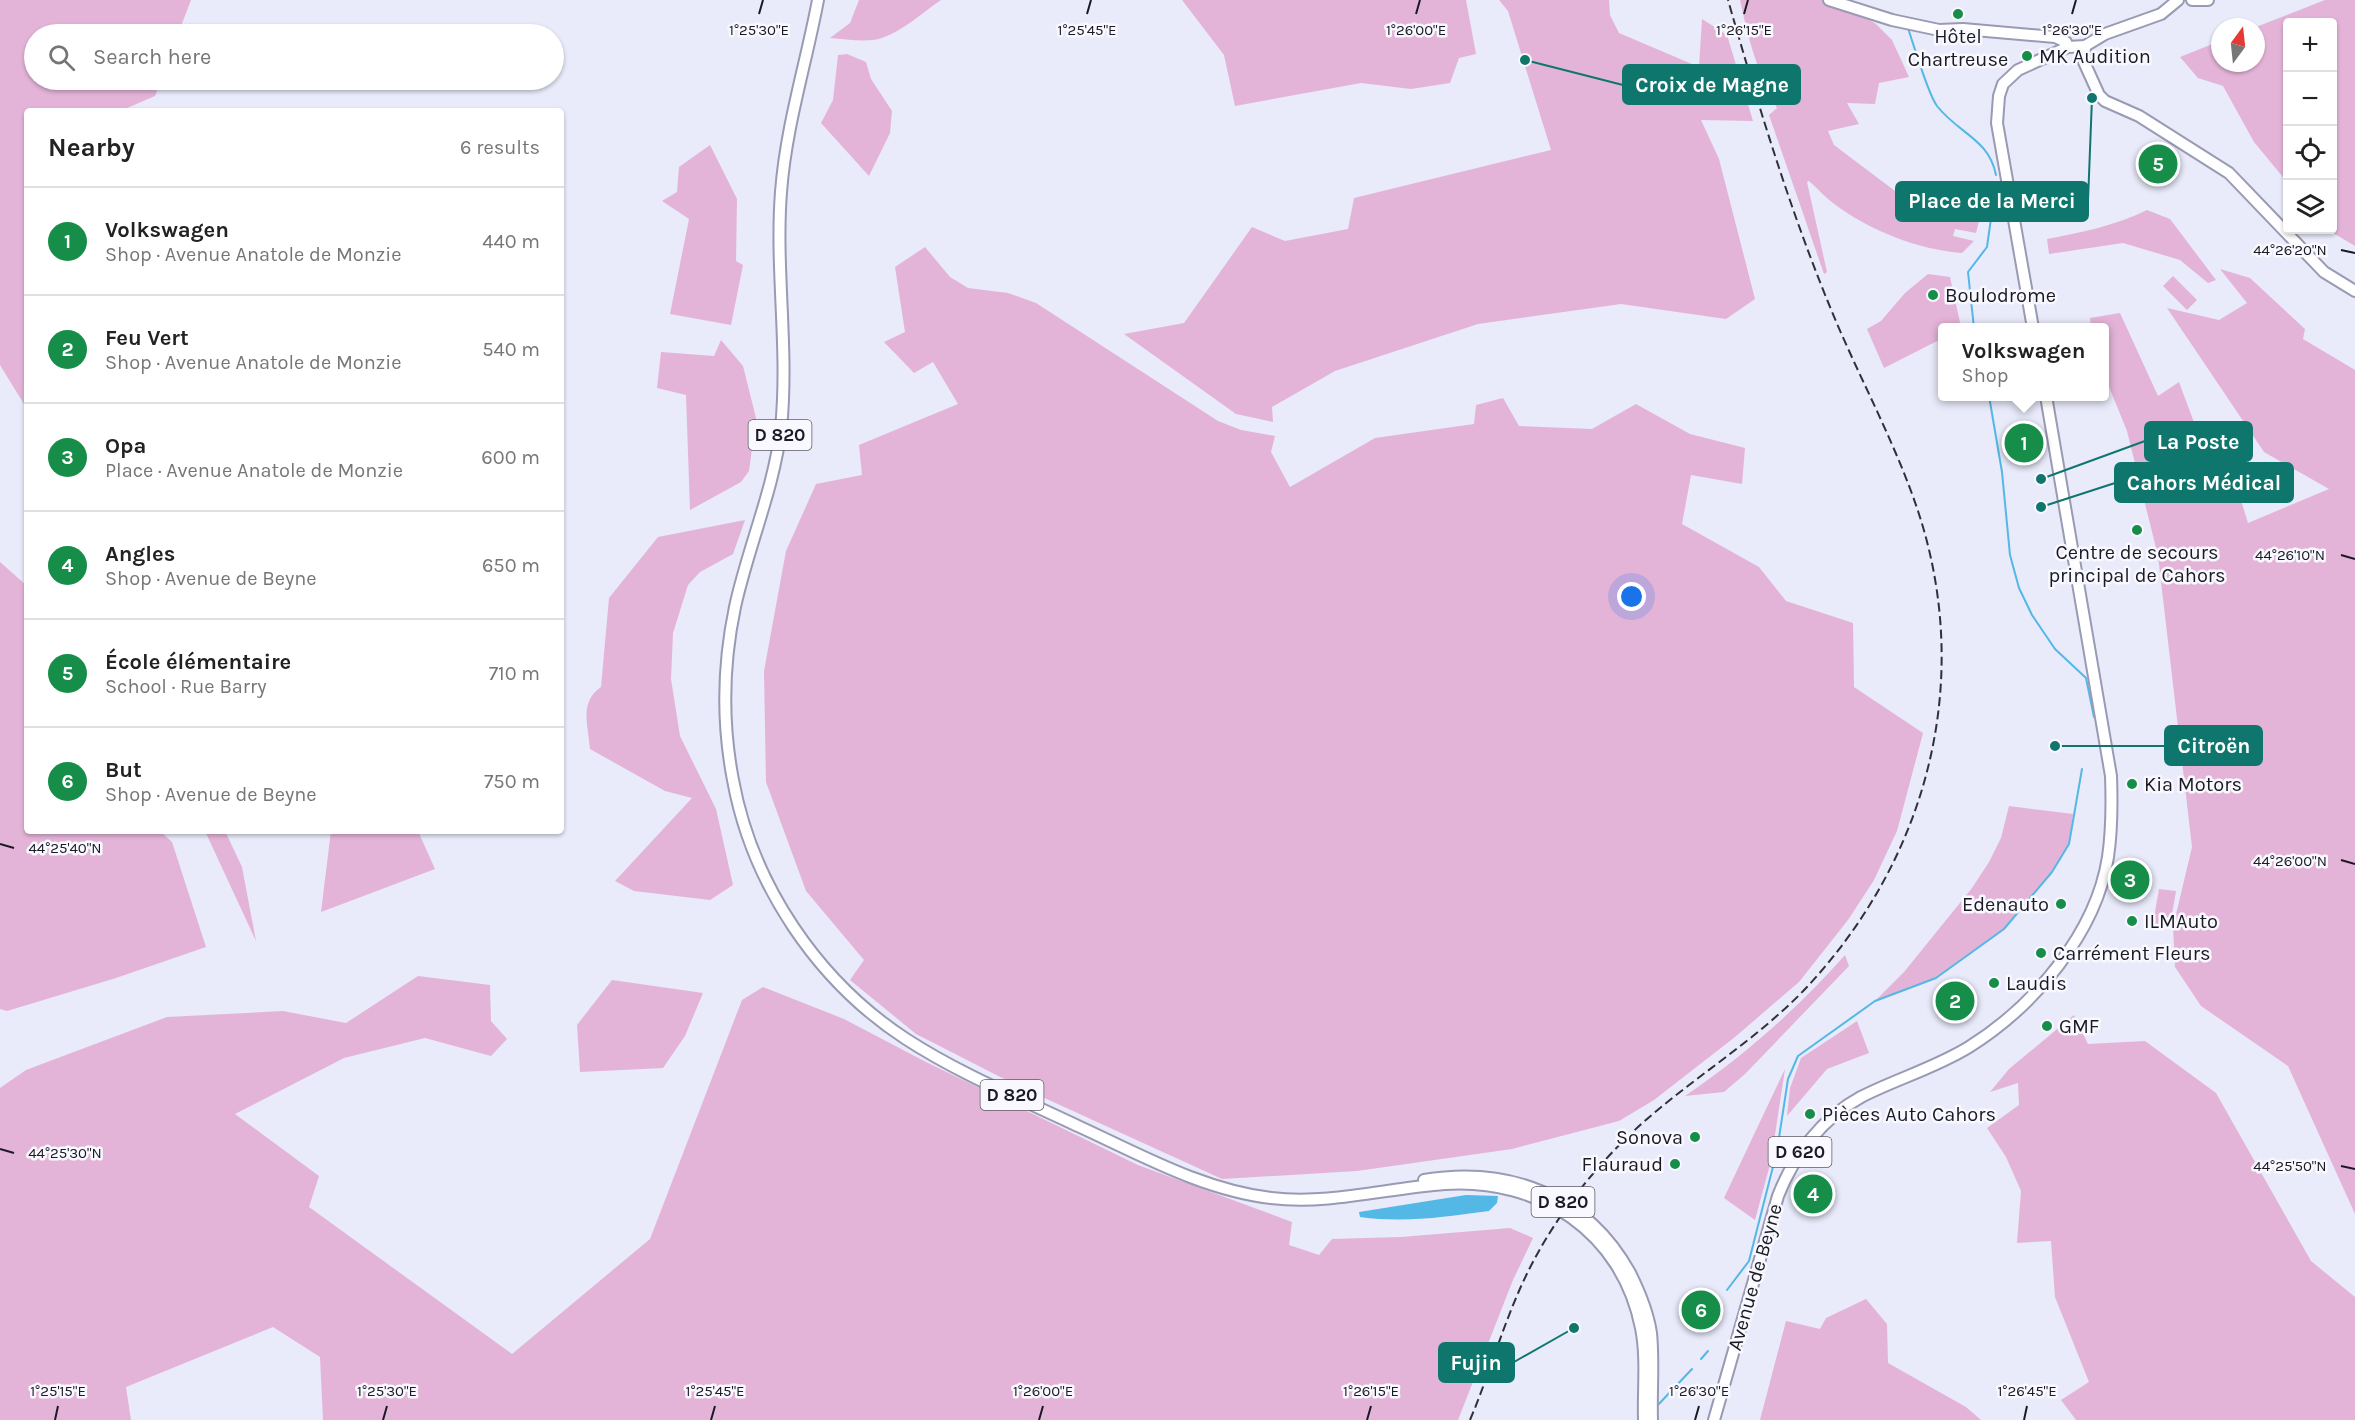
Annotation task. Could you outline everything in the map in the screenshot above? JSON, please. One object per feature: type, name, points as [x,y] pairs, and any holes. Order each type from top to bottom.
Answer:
[{"type":"main road","name":"D 820","points":[[818,0],[793,112],[781,190],[779,239],[784,355],[780,431],[764,508],[735,607],[726,685],[727,740],[733,782],[743,823],[759,864],[791,922],[819,961],[874,1015],[904,1037],[985,1082],[1195,1179],[1235,1192],[1273,1198],[1307,1200],[1442,1184],[1472,1183],[1520,1191],[1545,1201],[1565,1213],[1599,1242],[1616,1264],[1629,1289],[1643,1334],[1647,1400],[1652,1420]]},
{"type":"main road","points":[[1829,0],[1905,23],[1939,30],[1963,29],[2055,37],[2066,42],[2068,47]]},
{"type":"main road","points":[[2032,323],[1997,123],[1999,96],[2007,79],[2018,70],[2068,47],[2085,46],[2105,34],[2161,14],[2178,0]]},
{"type":"main road","points":[[2192,0],[2208,0]]},
{"type":"main road","points":[[2085,46],[2084,62],[2099,95],[2112,105],[2139,116],[2218,166],[2242,186],[2324,272],[2355,291]]},
{"type":"main road","name":"Avenue de Beyne","points":[[1714,1420],[1778,1196],[1793,1163],[1804,1146],[1837,1114],[1860,1098],[1964,1050],[2004,1022],[2027,1002],[2055,970],[2094,904],[2108,856],[2112,807],[2111,776],[2047,401]]},
{"type":"main road","name":"D 820","points":[[1644,1420],[1647,1400]]},
{"type":"shaded area","points":[[0,0],[191,0],[182,24],[24,24],[24,90],[157,90],[155,96],[127,108],[24,108],[24,404],[0,365]]},
{"type":"shaded area","points":[[859,0],[941,0],[905,26],[882,38],[863,40],[830,38],[850,23]]},
{"type":"shaded area","points":[[1182,0],[1466,0],[1476,54],[1459,58],[1450,83],[1411,89],[1361,83],[1235,106],[1224,55]]},
{"type":"shaded area","points":[[1499,0],[1609,0],[1610,15],[1619,33],[1699,67],[1702,19],[1727,35],[1753,121],[1701,120],[1719,159],[1755,299],[1726,319],[1621,304],[1478,324],[1335,371],[1272,407],[1273,422],[1236,414],[1124,334],[1184,323],[1252,227],[1285,241],[1348,229],[1354,198],[1551,150],[1508,11]]},
{"type":"shaded area","points":[[1740,0],[1822,0],[1856,12],[1876,24],[1892,40],[1909,77],[1879,83],[1875,104],[1847,103],[1859,124],[1828,131],[1834,145],[1899,194],[1980,217],[1976,233],[1955,229],[1953,236],[1974,241],[1962,253],[1929,248],[1878,230],[1847,213],[1809,181],[1807,182],[1827,272],[1824,274],[1769,115],[1777,108],[1754,56]]},
{"type":"shaded area","points":[[2325,0],[2355,0],[2355,246],[2335,234],[2337,234],[2337,18],[2283,18],[2283,177],[2254,142],[2223,86],[2198,78],[2180,57],[2211,45],[2211,72],[2265,72],[2265,23]]},
{"type":"shaded area","points":[[847,54],[866,62],[871,79],[892,111],[890,133],[869,176],[821,123],[833,100],[838,55]]},
{"type":"shaded area","points":[[710,145],[737,199],[736,261],[743,265],[731,325],[670,314],[689,219],[662,201],[677,192],[679,167]]},
{"type":"shaded area","points":[[2147,210],[2170,219],[2216,280],[2208,283],[2180,260],[2123,243],[2049,254],[2047,239],[2111,224]]},
{"type":"shaded area","points":[[925,247],[950,277],[968,288],[1008,293],[1036,303],[1218,421],[1241,430],[1275,436],[1271,452],[1290,487],[1375,438],[1474,424],[1476,405],[1503,398],[1519,426],[1592,429],[1636,404],[1690,434],[1745,448],[1742,484],[1691,475],[1682,524],[1759,567],[1786,601],[1853,623],[1854,687],[1923,733],[1897,831],[1874,880],[1848,920],[1799,982],[1735,1037],[1654,1100],[1619,1121],[1512,1149],[1357,1171],[1222,1179],[1014,1084],[916,1034],[850,980],[864,960],[806,891],[766,782],[764,671],[786,551],[816,484],[862,475],[859,445],[958,404],[933,362],[914,373],[884,342],[905,332],[895,267]]},
{"type":"shaded area","points":[[2220,269],[2250,278],[2305,329],[2303,339],[2355,370],[2355,1214],[2288,1066],[2201,1006],[2175,967],[2173,927],[2192,847],[2158,556],[2127,431],[2109,387],[2109,323],[2091,323],[2090,318],[2120,313],[2158,396],[2179,382],[2202,444],[2223,441],[2248,523],[2329,489],[2264,452],[2167,308],[2219,320],[2247,303]]},
{"type":"shaded area","points":[[1928,274],[1950,277],[1960,323],[1938,323],[1938,341],[1884,368],[1867,329],[1881,321],[1905,293]]},
{"type":"shaded area","points":[[2173,276],[2197,300],[2187,310],[2163,286]]},
{"type":"shaded area","points":[[721,340],[743,366],[756,418],[749,471],[741,482],[690,510],[686,395],[657,388],[661,352],[714,356]]},
{"type":"shaded area","points":[[745,520],[733,554],[700,572],[688,585],[673,633],[671,679],[680,736],[716,809],[733,885],[710,900],[634,891],[615,881],[692,798],[665,791],[590,749],[587,707],[594,693],[601,687],[609,598],[658,537]]},
{"type":"shaded area","points":[[0,562],[24,583],[24,834],[163,834],[172,842],[206,947],[116,978],[7,1011],[0,1009]]},
{"type":"shaded area","points":[[2009,806],[2073,814],[2069,844],[2052,872],[2004,929],[1936,978],[1875,1001],[1904,972],[1972,888],[2001,838]]},
{"type":"shaded area","points":[[206,834],[226,834],[242,867],[256,941]]},
{"type":"shaded area","points":[[331,834],[419,834],[435,869],[321,912]]},
{"type":"shaded area","points":[[2159,889],[2176,891],[2170,926],[2153,923]]},
{"type":"shaded area","points":[[1845,955],[1849,966],[1745,1074],[1724,1092],[1685,1096],[1729,1064],[1769,1030]]},
{"type":"shaded area","points":[[418,976],[490,985],[491,1021],[507,1039],[491,1056],[425,1038],[344,1058],[235,1114],[319,1176],[309,1207],[512,1354],[650,1239],[742,1000],[763,987],[844,1019],[926,1062],[1138,1165],[1292,1222],[1289,1245],[1319,1255],[1332,1239],[1401,1237],[1510,1228],[1533,1238],[1513,1280],[1458,1420],[323,1420],[320,1357],[273,1327],[126,1387],[131,1420],[0,1420],[0,1088],[26,1070],[167,1017],[283,1011],[346,1023]]},
{"type":"shaded area","points":[[612,980],[703,993],[685,1036],[663,1068],[580,1072],[577,1025]]},
{"type":"shaded area","points":[[2074,1015],[2088,1044],[2145,1041],[2216,1093],[2311,1261],[2355,1297],[2355,1420],[2076,1420],[2061,1400],[2089,1382],[2055,1297],[2051,1241],[2017,1243],[2021,1191],[2006,1157],[1987,1128],[2019,1105],[2018,1083],[1990,1092],[2009,1069]]},
{"type":"shaded area","points":[[1857,1021],[1869,1053],[1827,1069],[1787,1116],[1790,1088],[1801,1058]]},
{"type":"shaded area","points":[[1785,1069],[1771,1161],[1755,1220],[1724,1198]]},
{"type":"shaded area","points":[[1866,1299],[1887,1324],[1888,1363],[1966,1407],[1981,1420],[1760,1420],[1786,1321],[1820,1329],[1826,1318]]},
{"type":"water","points":[[1466,1195],[1498,1196],[1497,1203],[1489,1211],[1424,1218],[1376,1219],[1360,1217],[1359,1212]]},
{"type":"waterway","points":[[1908,28],[1933,100],[1946,116],[1987,153],[1996,175]]},
{"type":"waterway","points":[[1973,323],[1968,272],[1987,247],[1993,204]]},
{"type":"waterway","points":[[1990,401],[2002,472],[2010,555],[2019,588],[2032,615],[2055,649],[2086,678],[2094,717]]},
{"type":"waterway","points":[[1727,1290],[1749,1261],[1777,1151],[1788,1079],[1798,1056],[1875,1001],[1936,978],[2004,929],[2052,872],[2069,844],[2082,769]]},
{"type":"waterway","points":[[1701,1359],[1708,1351]]},
{"type":"waterway","points":[[1656,1407],[1692,1369]]},
{"type":"railway","points":[[1470,1420],[1527,1274],[1568,1206],[1619,1145],[1659,1109],[1746,1042],[1788,1006],[1807,987],[1849,936],[1883,882],[1910,824],[1929,764],[1939,702],[1941,639],[1934,575],[1918,511],[1898,458],[1813,265],[1774,152],[1728,0]]},
{"type":"place","name":"Hôtel Chartreuse","points":[[1958,14]]},
{"type":"place","name":"MK Audition","points":[[2027,56]]},
{"type":"place","name":"Croix de Magne","points":[[1525,60]]},
{"type":"place","name":"Place de la Merci","points":[[2092,98]]},
{"type":"place","name":"École élémentaire","points":[[2158,164]]},
{"type":"place","name":"Boulodrome","points":[[1933,295]]},
{"type":"place","name":"Volkswagen","points":[[2024,443]]},
{"type":"place","name":"La Poste","points":[[2041,479]]},
{"type":"place","name":"Cahors Médical","points":[[2041,507]]},
{"type":"place","name":"Centre de secours principal de Cahors","points":[[2137,530]]},
{"type":"place","name":"Citroën","points":[[2055,746]]},
{"type":"place","name":"Kia Motors","points":[[2132,784]]},
{"type":"place","name":"Opa","points":[[2130,880]]},
{"type":"place","name":"Edenauto","points":[[2061,904]]},
{"type":"place","name":"ILMAuto","points":[[2132,921]]},
{"type":"place","name":"Carrément Fleurs","points":[[2041,953]]},
{"type":"place","name":"Laudis","points":[[1994,983]]},
{"type":"place","name":"Feu Vert","points":[[1955,1001]]},
{"type":"place","name":"GMF","points":[[2047,1026]]},
{"type":"place","name":"Pièces Auto Cahors","points":[[1810,1114]]},
{"type":"place","name":"Sonova","points":[[1695,1137]]},
{"type":"place","name":"Flauraud","points":[[1675,1164]]},
{"type":"place","name":"Angles","points":[[1813,1194]]},
{"type":"place","name":"But","points":[[1701,1310]]},
{"type":"place","name":"Fujin","points":[[1574,1328]]}]
